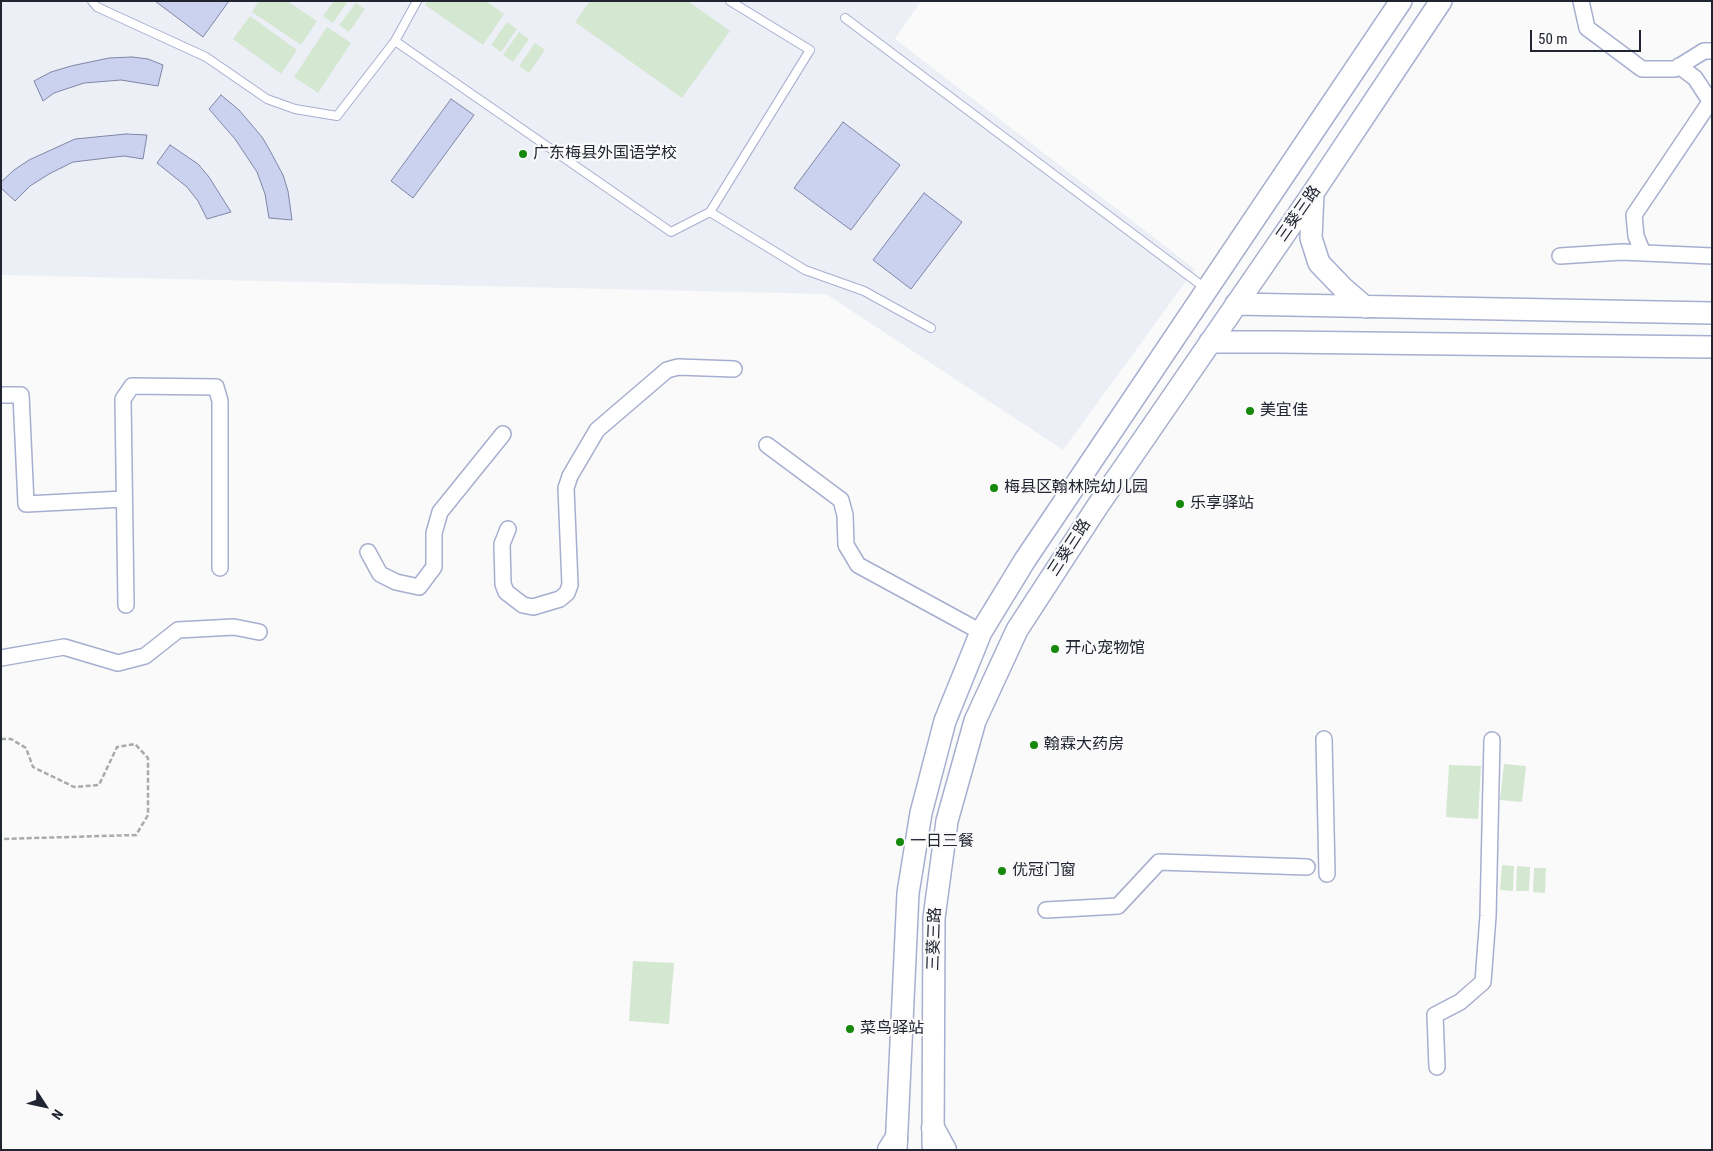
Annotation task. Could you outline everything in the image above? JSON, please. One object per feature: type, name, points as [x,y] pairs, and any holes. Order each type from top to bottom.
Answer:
[{"type":"main road","points":[[933,1139],[945,1150]]},
{"type":"street","name":"三葵三路","points":[[894,1146],[908,892],[921,813],[945,721],[981,632],[1025,560],[1401,1]]},
{"type":"street","name":"三葵三路","points":[[933,1139],[934,918],[947,821],[975,721],[1017,630],[1097,507],[1313,193],[1441,1]]},
{"type":"street","points":[[1581,1],[1587,28],[1642,69],[1675,69],[1704,52],[1712,51]]},
{"type":"street","points":[[1643,253],[1636,236],[1634,215],[1711,100],[1695,78],[1679,66]]},
{"type":"street","points":[[1313,193],[1311,238],[1319,262],[1343,288],[1365,307]]},
{"type":"street","points":[[1560,256],[1622,252],[1712,256]]},
{"type":"street","points":[[1236,304],[1712,313]]},
{"type":"street","points":[[1210,342],[1712,347]]},
{"type":"street","points":[[508,529],[502,544],[503,584],[506,592],[523,605],[533,607],[560,599],[567,593],[570,585],[566,488],[570,476],[596,430],[667,370],[678,367],[734,369]]},
{"type":"street","points":[[126,604],[123,398],[132,386],[216,387],[220,401],[220,568]]},
{"type":"street","points":[[1,395],[20,395],[26,504],[124,499]]},
{"type":"street","points":[[368,552],[380,574],[396,582],[419,587],[434,567],[434,533],[440,512],[503,434]]},
{"type":"street","points":[[767,445],[841,500],[845,514],[846,545],[858,565],[981,632]]},
{"type":"street","points":[[1,658],[64,647],[118,663],[145,656],[178,630],[234,627],[258,632]]},
{"type":"street","points":[[1324,739],[1327,874]]},
{"type":"street","points":[[1437,1066],[1435,1015],[1460,1002],[1483,982],[1488,916],[1492,740]]},
{"type":"street","points":[[1046,910],[1118,906],[1159,862],[1308,867]]},
{"type":"lane","points":[[92,1],[96,7],[206,56],[267,99],[295,109],[336,116],[395,40],[418,1]]},
{"type":"lane","points":[[395,40],[671,232],[710,212],[810,50],[730,1]]},
{"type":"lane","points":[[845,18],[1208,290]]},
{"type":"lane","points":[[710,212],[805,270],[864,291],[931,328]]},
{"type":"path","points":[[1,739],[11,739],[26,748],[33,767],[74,787],[98,785],[117,747],[135,744],[148,758],[148,815],[136,835],[1,839]]},
{"type":"shaded area","name":"广东梅县外国语学校","points":[[1,1],[921,1],[895,39],[1195,269],[1063,450],[826,294],[1,275]]},
{"type":"green space","points":[[259,1],[287,1],[317,21],[301,45],[252,12]]},
{"type":"green space","points":[[334,1],[348,1],[333,23],[323,16]]},
{"type":"green space","points":[[427,1],[486,1],[504,14],[483,45],[425,5]]},
{"type":"green space","points":[[590,1],[688,1],[730,31],[682,98],[575,22]]},
{"type":"green space","points":[[356,3],[365,9],[349,32],[339,25]]},
{"type":"green space","points":[[250,16],[297,50],[281,74],[233,39]]},
{"type":"green space","points":[[507,22],[517,29],[501,52],[491,45]]},
{"type":"green space","points":[[327,27],[351,43],[318,93],[294,77]]},
{"type":"green space","points":[[519,32],[529,39],[513,62],[503,55]]},
{"type":"green space","points":[[535,43],[545,50],[529,73],[519,66]]},
{"type":"green space","points":[[1504,764],[1526,766],[1522,802],[1500,800]]},
{"type":"green space","points":[[1449,765],[1481,766],[1478,819],[1446,817]]},
{"type":"green space","points":[[1502,865],[1514,866],[1513,891],[1500,890]]},
{"type":"green space","points":[[1517,866],[1530,867],[1529,891],[1516,891]]},
{"type":"green space","points":[[1534,868],[1546,868],[1545,893],[1533,892]]},
{"type":"green space","points":[[633,961],[674,963],[669,1024],[629,1021]]},
{"type":"building","points":[[155,1],[229,1],[203,37]]},
{"type":"building","points":[[132,57],[148,59],[163,65],[158,86],[121,80],[84,83],[54,93],[43,101],[34,81],[51,72],[71,66],[109,58]]},
{"type":"building","points":[[221,95],[239,110],[268,147],[283,175],[288,191],[292,220],[269,218],[265,194],[257,172],[235,139],[209,109]]},
{"type":"building","points":[[451,99],[474,115],[413,198],[391,181]]},
{"type":"building","points":[[843,122],[900,165],[851,230],[794,188]]},
{"type":"building","points":[[126,134],[147,135],[143,159],[124,156],[73,162],[30,186],[15,201],[1,188],[1,182],[29,160],[75,139]]},
{"type":"building","points":[[170,145],[198,164],[209,177],[231,212],[207,219],[198,201],[187,187],[157,163]]},
{"type":"building","points":[[924,193],[962,222],[911,289],[873,260]]},
{"type":"place","name":"广东梅县外国语学校","points":[[523,154]]},
{"type":"place","name":"美宜佳","points":[[1250,411]]},
{"type":"place","name":"梅县区翰林院幼儿园","points":[[994,488]]},
{"type":"place","name":"乐享驿站","points":[[1180,504]]},
{"type":"place","name":"开心宠物馆","points":[[1055,649]]},
{"type":"place","name":"翰霖大药房","points":[[1034,745]]},
{"type":"place","name":"一日三餐","points":[[900,842]]},
{"type":"place","name":"优冠门窗","points":[[1002,871]]},
{"type":"place","name":"菜鸟驿站","points":[[850,1029]]}]
